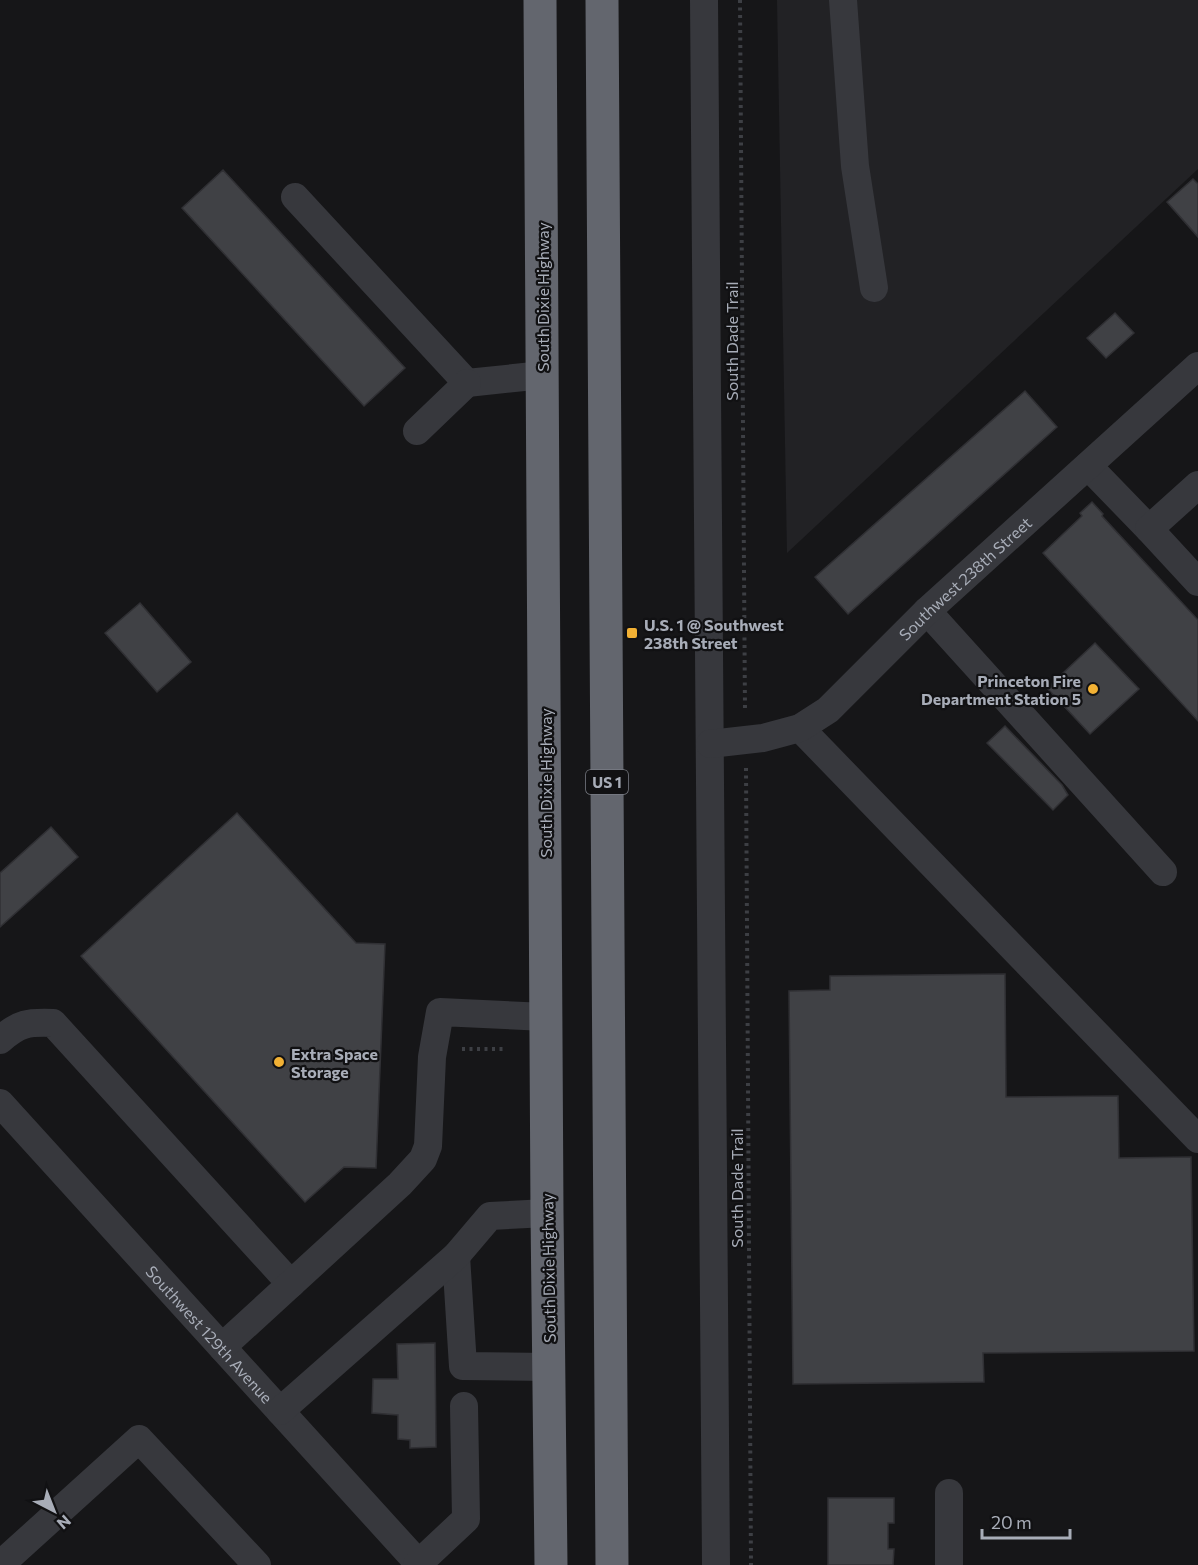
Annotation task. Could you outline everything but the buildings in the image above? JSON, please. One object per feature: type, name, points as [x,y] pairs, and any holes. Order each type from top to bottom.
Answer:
[{"type":"highway","name":"South Dixie Highway","points":[[540,0],[551,1565]]},
{"type":"highway","name":"US 1","points":[[602,0],[612,1565]]},
{"type":"street","points":[[704,0],[716,1565]]},
{"type":"street","points":[[843,0],[855,166],[874,288]]},
{"type":"street","points":[[295,197],[467,384]]},
{"type":"street","name":"Southwest 238th Street","points":[[710,744],[763,738],[800,728],[828,710],[927,611],[1198,366]]},
{"type":"street","points":[[417,432],[467,384],[543,375]]},
{"type":"street","points":[[1088,466],[1198,582]]},
{"type":"street","points":[[1149,529],[1198,485]]},
{"type":"street","points":[[927,611],[1163,872]]},
{"type":"street","points":[[800,728],[1198,1139]]},
{"type":"street","points":[[222,1347],[400,1184],[423,1159],[430,1131],[432,1057],[440,1011],[546,1017]]},
{"type":"street","points":[[0,1040],[11,1030],[22,1025],[53,1023],[291,1284]]},
{"type":"street","name":"Southwest 129th Avenue","points":[[0,1103],[419,1564]]},
{"type":"street","points":[[280,1411],[456,1256],[490,1216],[547,1213]]},
{"type":"street","points":[[456,1256],[463,1366],[549,1367]]},
{"type":"street","points":[[419,1564],[466,1519],[464,1406]]},
{"type":"street","points":[[0,1565],[140,1439],[257,1565]]},
{"type":"street","points":[[949,1493],[949,1565]]},
{"type":"path","name":"South Dade Trail","points":[[740,0],[745,681]]},
{"type":"path","name":"South Dade Trail","points":[[746,811],[751,1565]]},
{"type":"path","points":[[454,1048],[503,1049]]},
{"type":"shaded area","points":[[777,0],[1198,0],[1198,169],[787,553]]},
{"type":"place","name":"U.S. 1 @ Southwest 238th Street","points":[[632,633]]},
{"type":"place","name":"Princeton Fire Department Station 5","points":[[1093,689]]},
{"type":"place","name":"Extra Space Storage","points":[[279,1062]]}]
